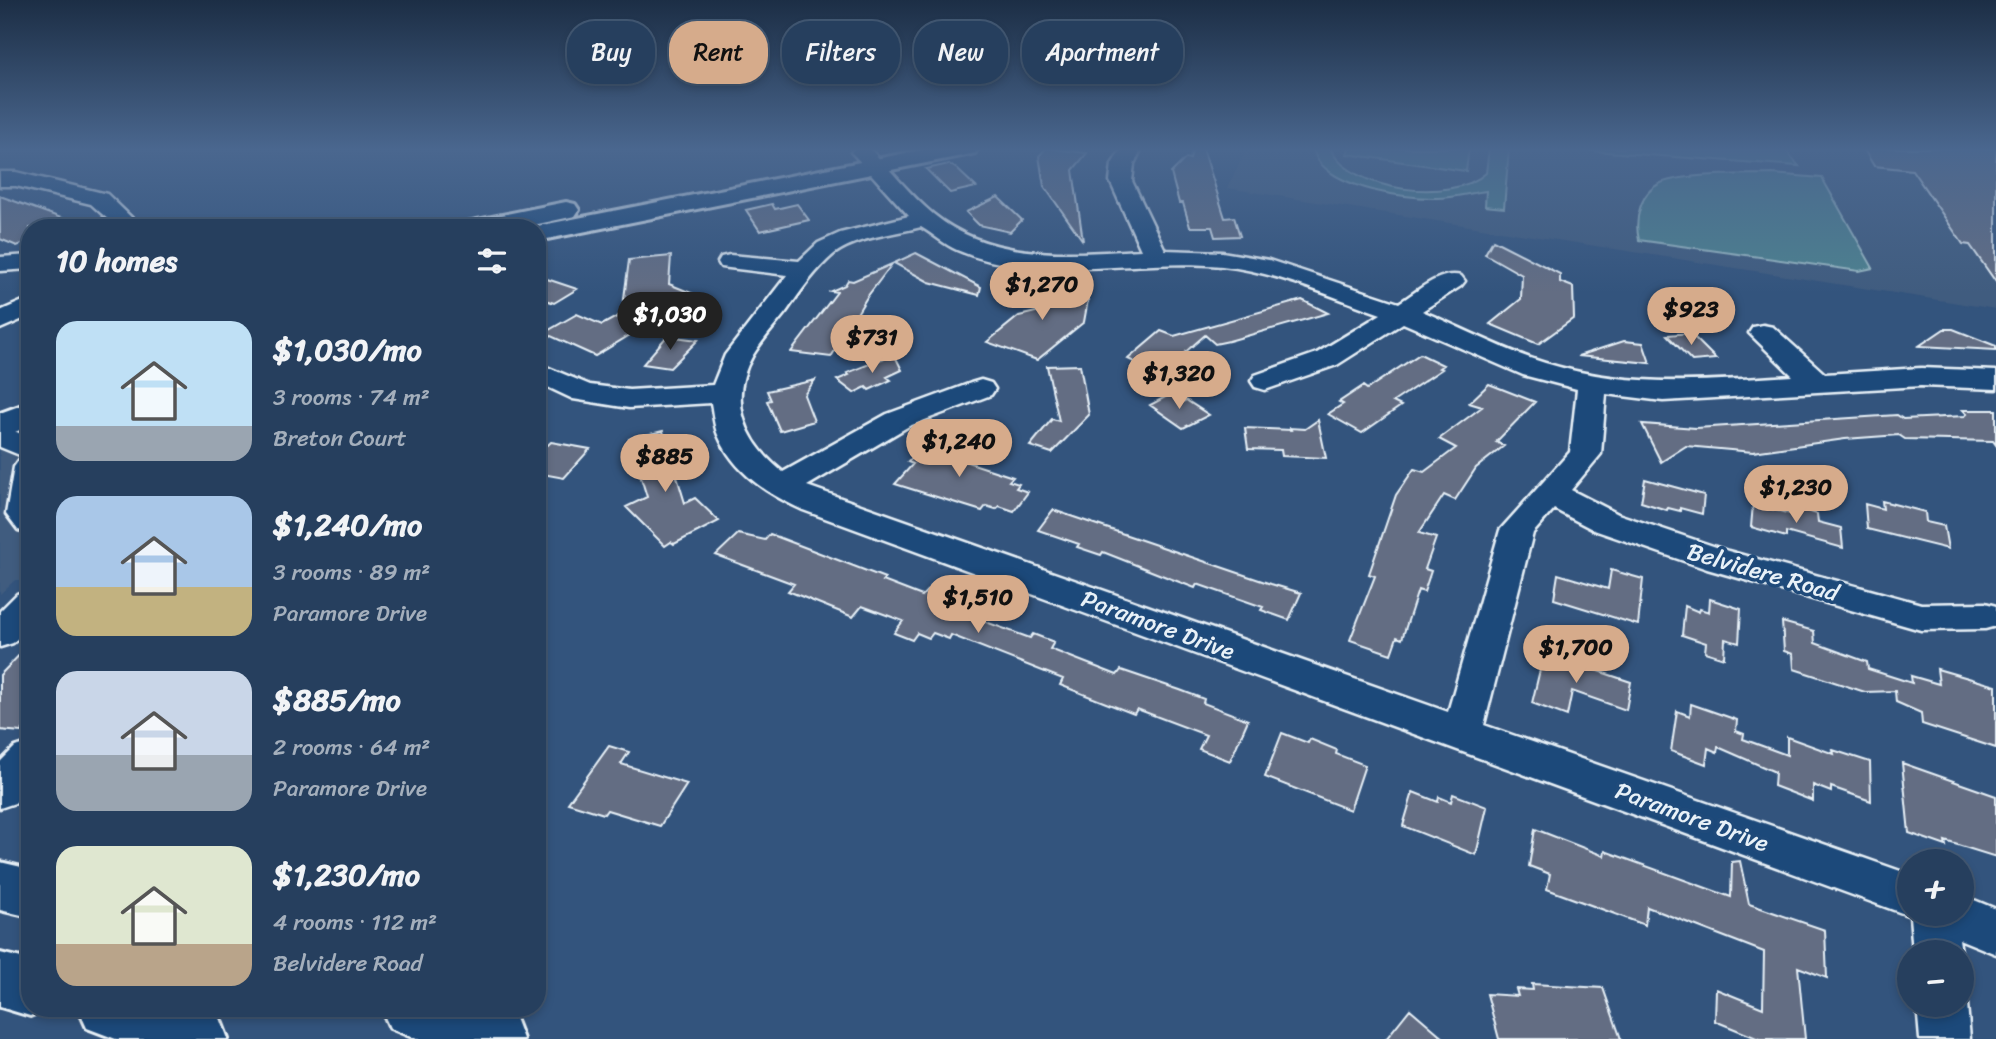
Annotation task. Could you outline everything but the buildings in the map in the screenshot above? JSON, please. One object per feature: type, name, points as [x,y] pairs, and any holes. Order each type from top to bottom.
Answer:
[{"type":"main road","points":[[526,219],[648,196]]},
{"type":"main road","points":[[546,231],[695,196]]},
{"type":"main road","points":[[0,400],[21,391]]},
{"type":"main road","points":[[0,427],[21,416]]},
{"type":"main road","points":[[0,886],[21,891]]},
{"type":"main road","points":[[0,980],[21,986]]},
{"type":"main road","points":[[434,1017],[494,1039]]},
{"type":"main road","points":[[136,1018],[200,1039]]},
{"type":"street","points":[[89,196],[99,199],[121,219]]},
{"type":"street","points":[[907,196],[925,219],[965,245],[1013,258],[1079,261],[1156,257],[1222,259],[1269,267],[1403,313],[1533,369],[1633,391],[1662,392],[1921,377],[1996,380]]},
{"type":"street","points":[[1128,196],[1156,257]]},
{"type":"street","points":[[546,376],[583,393],[629,399],[724,393],[738,355],[805,270],[827,248],[848,238],[925,219]]},
{"type":"street","points":[[730,262],[805,270]]},
{"type":"street","points":[[0,264],[21,263]]},
{"type":"street","points":[[1265,381],[1327,359],[1452,281]]},
{"type":"street","points":[[1763,333],[1819,384]]},
{"type":"street","points":[[1462,734],[1517,530],[1585,454],[1592,384]]},
{"type":"street","points":[[781,487],[898,420],[981,389]]},
{"type":"street","name":"Paramore Drive","points":[[724,393],[733,435],[754,465],[781,487],[815,502],[1897,891]]},
{"type":"street","points":[[0,435],[21,445]]},
{"type":"street","name":"Belvidere Road","points":[[1550,493],[1606,522],[1719,560],[1921,617],[1986,616]]},
{"type":"street","points":[[0,633],[21,612]]},
{"type":"street","points":[[0,790],[21,769]]},
{"type":"street","points":[[1974,923],[1996,932]]},
{"type":"street","points":[[1943,1017],[1945,1039]]},
{"type":"shaded area","points":[[1281,196],[1996,196],[1996,309]]},
{"type":"shaded area","points":[[21,436],[21,580],[15,580],[0,594],[0,447]]},
{"type":"green space","points":[[1409,196],[1452,196],[1437,198]]},
{"type":"green space","points":[[1486,196],[1505,196],[1504,208],[1485,206]]},
{"type":"green space","points":[[1646,196],[1832,196],[1873,268],[1859,271],[1639,240],[1637,224]]}]
